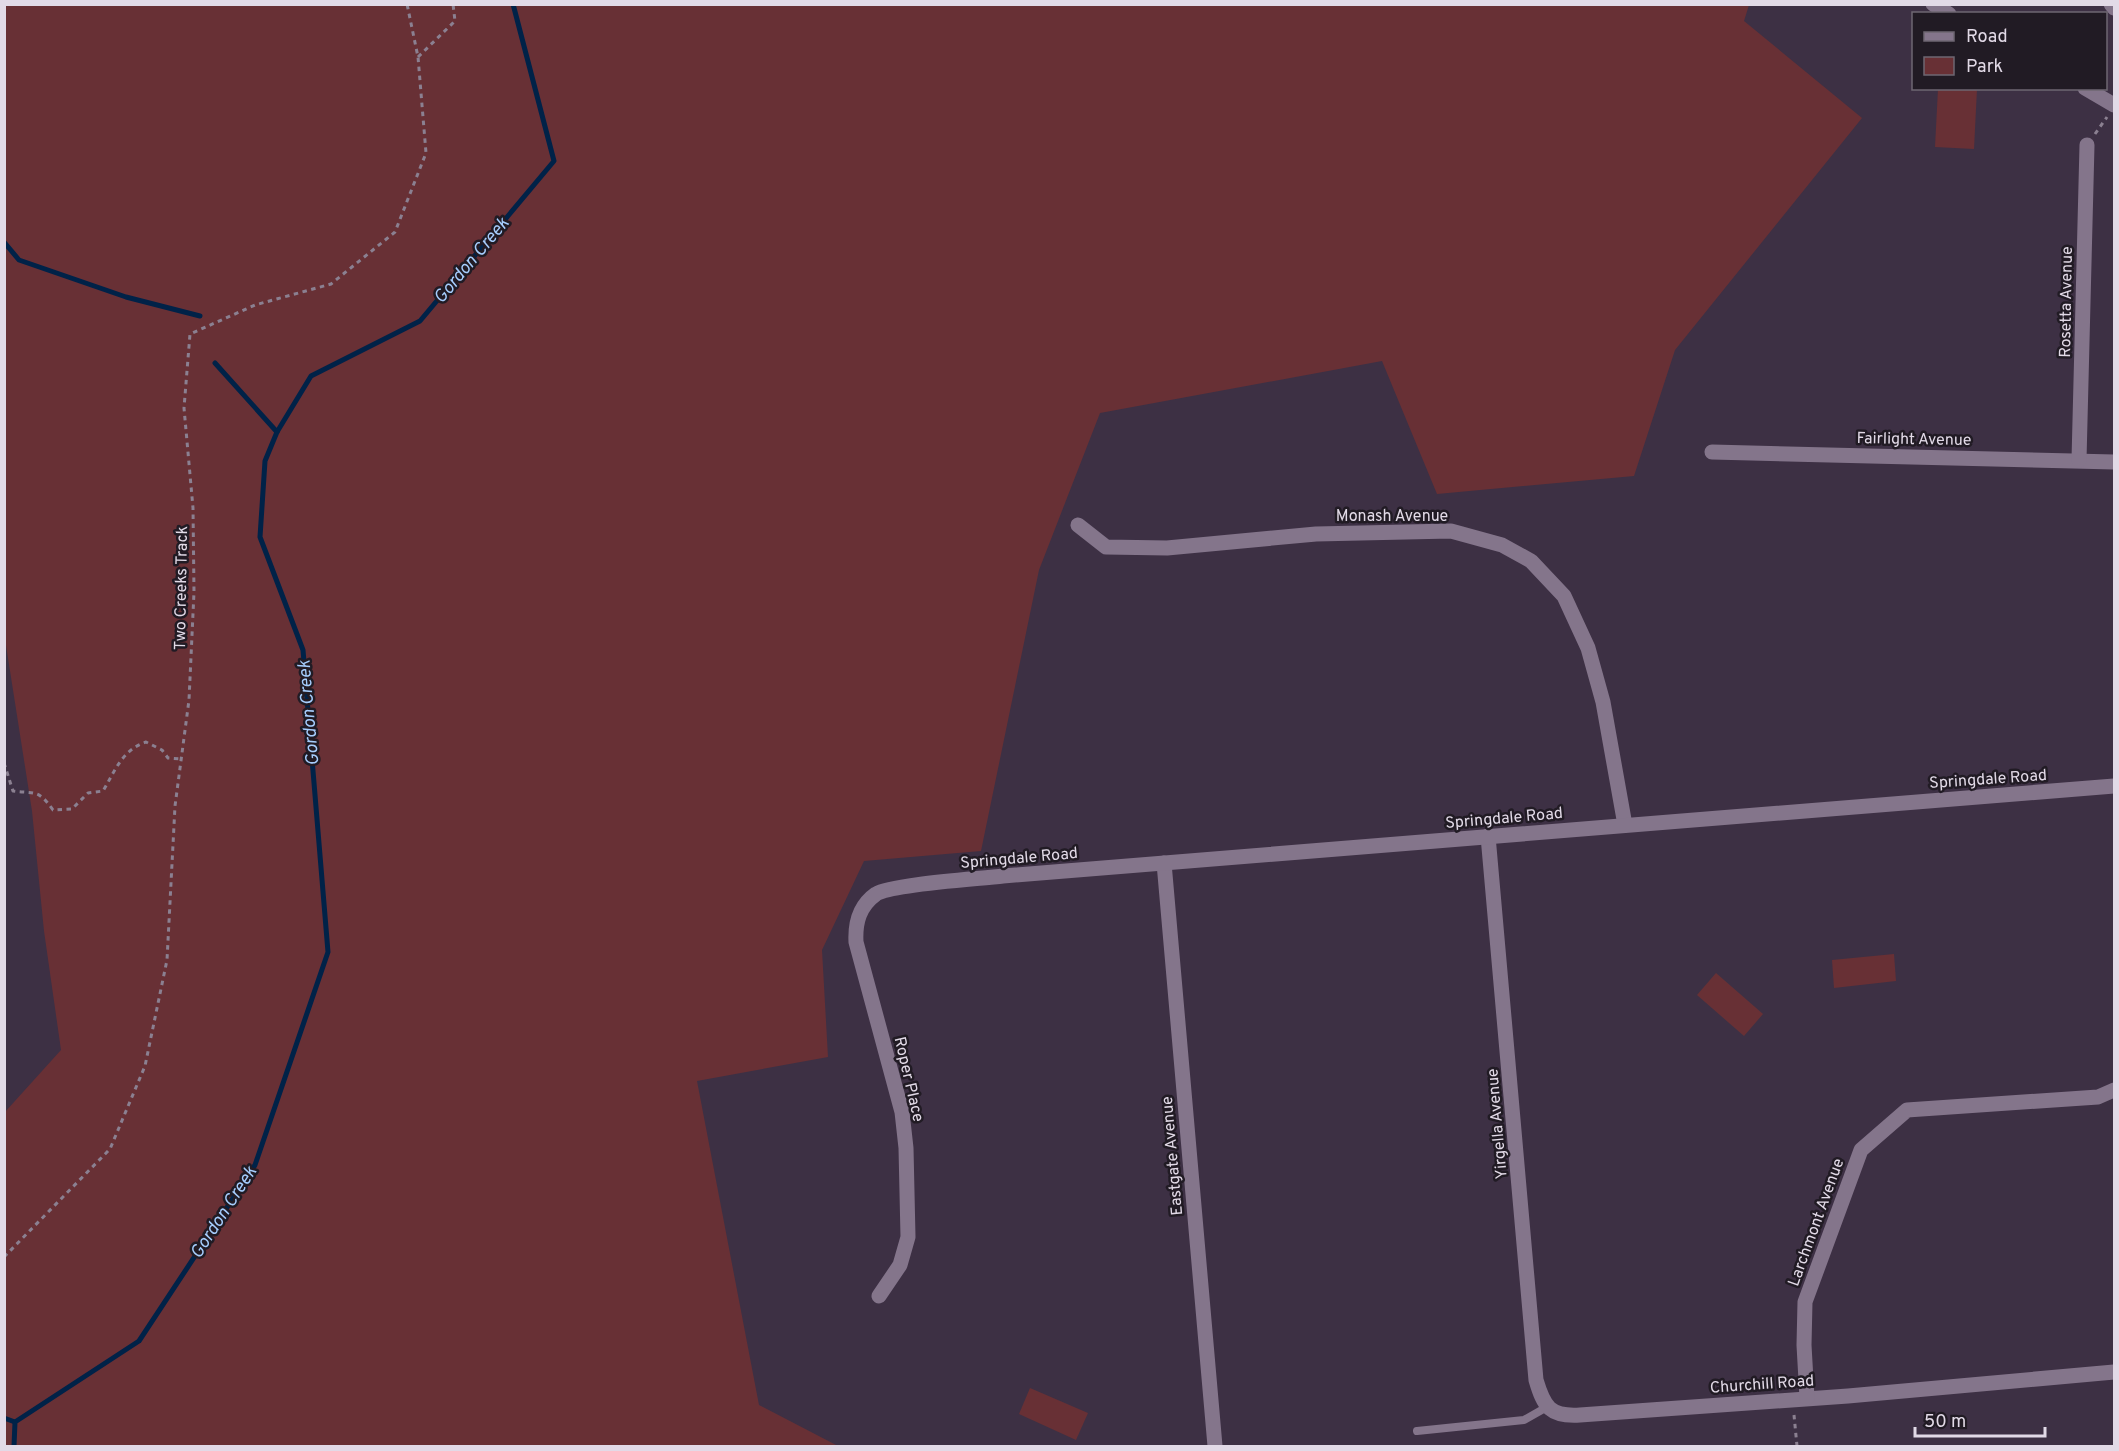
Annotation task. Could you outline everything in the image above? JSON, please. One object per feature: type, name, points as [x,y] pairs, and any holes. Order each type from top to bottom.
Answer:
[{"type":"street","points":[[1933,4],[1946,12]]},
{"type":"street","points":[[2088,90],[2112,109]]},
{"type":"street","name":"Rosetta Avenue","points":[[2079,460],[2087,145]]},
{"type":"street","name":"Fairlight Avenue","points":[[1712,452],[2115,462]]},
{"type":"street","name":"Monash Avenue","points":[[1078,525],[1106,547],[1167,548],[1316,534],[1451,531],[1502,545],[1521,555],[1531,561],[1564,596],[1588,648],[1603,702],[1625,825]]},
{"type":"street","name":"Springdale Road","points":[[897,888],[1003,876],[2115,786]]},
{"type":"street","name":"Yirgella Avenue","points":[[1488,836],[1536,1380],[1546,1407]]},
{"type":"street","name":"Eastgate Avenue","points":[[1164,863],[1215,1446]]},
{"type":"street","name":"Roper Place","points":[[879,1296],[900,1265],[906,1250],[908,1237],[906,1148],[902,1112],[856,942],[855,927],[859,913],[867,902],[878,893],[897,888]]},
{"type":"street","name":"Larchmont Avenue","points":[[1800,1398],[1805,1302],[1861,1150],[1906,1110],[2098,1097],[2115,1090]]},
{"type":"street","name":"Churchill Road","points":[[1546,1407],[1566,1416],[2115,1372]]},
{"type":"lane","points":[[1418,1431],[1524,1420],[1546,1407]]},
{"type":"path","name":"Two Creeks Track","points":[[4,1257],[110,1149],[145,1066],[167,960],[175,806],[189,700],[194,592],[194,508],[184,408],[190,334],[255,305],[331,284],[395,232],[426,153],[418,57],[407,4]]},
{"type":"path","points":[[418,57],[455,21],[453,4]]},
{"type":"path","points":[[2087,145],[2112,109]]},
{"type":"path","points":[[4,763],[13,791],[31,791],[42,795],[53,810],[72,808],[88,793],[103,791],[117,764],[130,749],[138,745],[146,742],[162,750],[168,758],[181,759]]},
{"type":"path","points":[[1797,1446],[1800,1398]]},
{"type":"green space","points":[[5,4],[1749,5],[1744,21],[1862,118],[1675,350],[1634,476],[1437,494],[1382,361],[1100,413],[1039,570],[981,851],[864,861],[822,950],[828,1057],[697,1081],[759,1405],[838,1446],[5,1446],[5,1112],[61,1050],[44,931],[32,811],[5,639]]},
{"type":"green space","points":[[1938,90],[1977,90],[1974,149],[1935,147]]},
{"type":"green space","points":[[1894,954],[1896,981],[1834,988],[1832,960]]},
{"type":"green space","points":[[1716,973],[1763,1014],[1744,1036],[1697,995]]},
{"type":"green space","points":[[1030,1388],[1088,1413],[1076,1440],[1019,1414]]},
{"type":"waterway","name":"Gordon Creek","points":[[14,1446],[15,1422],[139,1341],[255,1165],[328,952],[303,650],[260,537],[265,461],[277,432],[311,376],[420,321],[554,161],[513,4]]},
{"type":"waterway","points":[[4,242],[19,260],[126,297],[200,316]]},
{"type":"waterway","points":[[215,363],[277,432]]},
{"type":"waterway","points":[[4,1418],[15,1422]]}]
